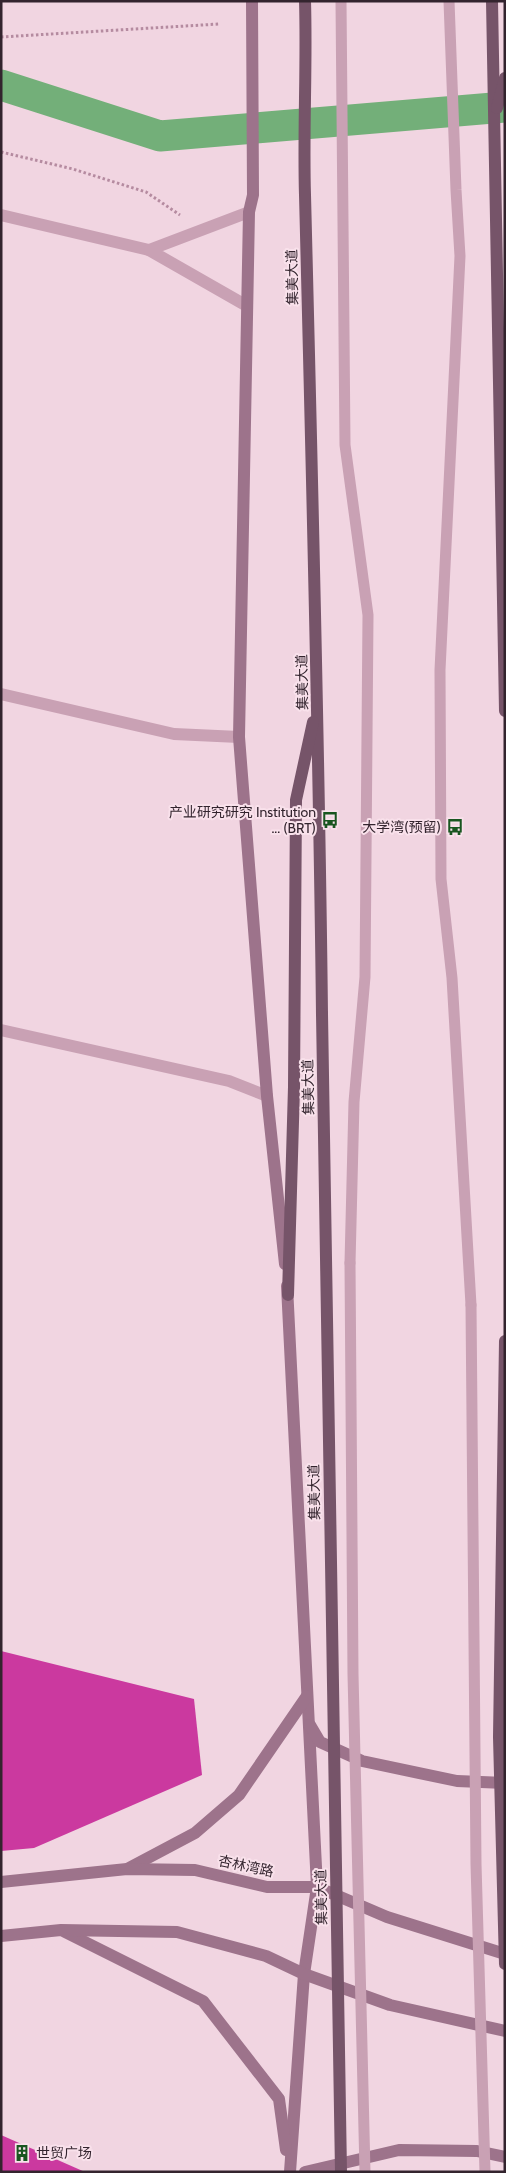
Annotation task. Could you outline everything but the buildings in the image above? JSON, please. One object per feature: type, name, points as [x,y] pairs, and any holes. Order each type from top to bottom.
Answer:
[{"type":"main road","points":[[252,1],[253,195],[249,212],[239,737],[267,1096],[288,1295],[317,1887],[304,1974],[290,2172]]},
{"type":"main road","name":"集美大道","points":[[305,1],[307,52],[305,190],[318,700],[341,2172]]},
{"type":"main road","points":[[492,1],[505,711]]},
{"type":"main road","points":[[493,128],[505,78]]},
{"type":"main road","points":[[288,1295],[294,1087],[296,800],[318,700]]},
{"type":"main road","points":[[505,1341],[498,1737],[505,1964]]},
{"type":"main road","points":[[127,1869],[194,1834],[239,1795],[307,1696]]},
{"type":"main road","points":[[309,1723],[320,1742],[362,1761],[457,1780],[505,1783]]},
{"type":"main road","name":"杏林湾路","points":[[1,1882],[127,1869],[195,1870],[267,1887],[317,1887],[387,1917],[505,1954]]},
{"type":"main road","points":[[61,1930],[203,2000],[278,2099],[290,2172]]},
{"type":"main road","points":[[1,1936],[61,1930],[177,1932],[266,1956],[304,1974],[390,2005],[505,2031]]},
{"type":"main road","points":[[305,2172],[399,2150],[477,2151],[505,2158]]},
{"type":"street","points":[[149,250],[249,212]]},
{"type":"street","points":[[1,214],[149,250],[247,306]]},
{"type":"street","points":[[1,694],[174,734],[239,737]]},
{"type":"street","points":[[1,1030],[229,1081],[267,1096]]},
{"type":"lane","points":[[341,1],[345,445],[368,615],[365,977],[354,1102],[350,1263],[353,1683],[365,2172]]},
{"type":"lane","points":[[449,1],[449,43],[460,256],[440,670],[441,879],[452,978],[471,1305],[476,1864],[485,2172]]},
{"type":"path","points":[[1,37],[219,24]]},
{"type":"path","points":[[1,152],[73,169],[146,192],[182,217]]},
{"type":"waterway","points":[[1,85],[160,136],[505,107]]},
{"type":"place","name":"产业研究研究 Institution ... (BRT)","points":[[330,820]]},
{"type":"place","name":"大学湾(预留)","points":[[455,827]]},
{"type":"place","name":"世贸广场","points":[[22,2153]]}]
